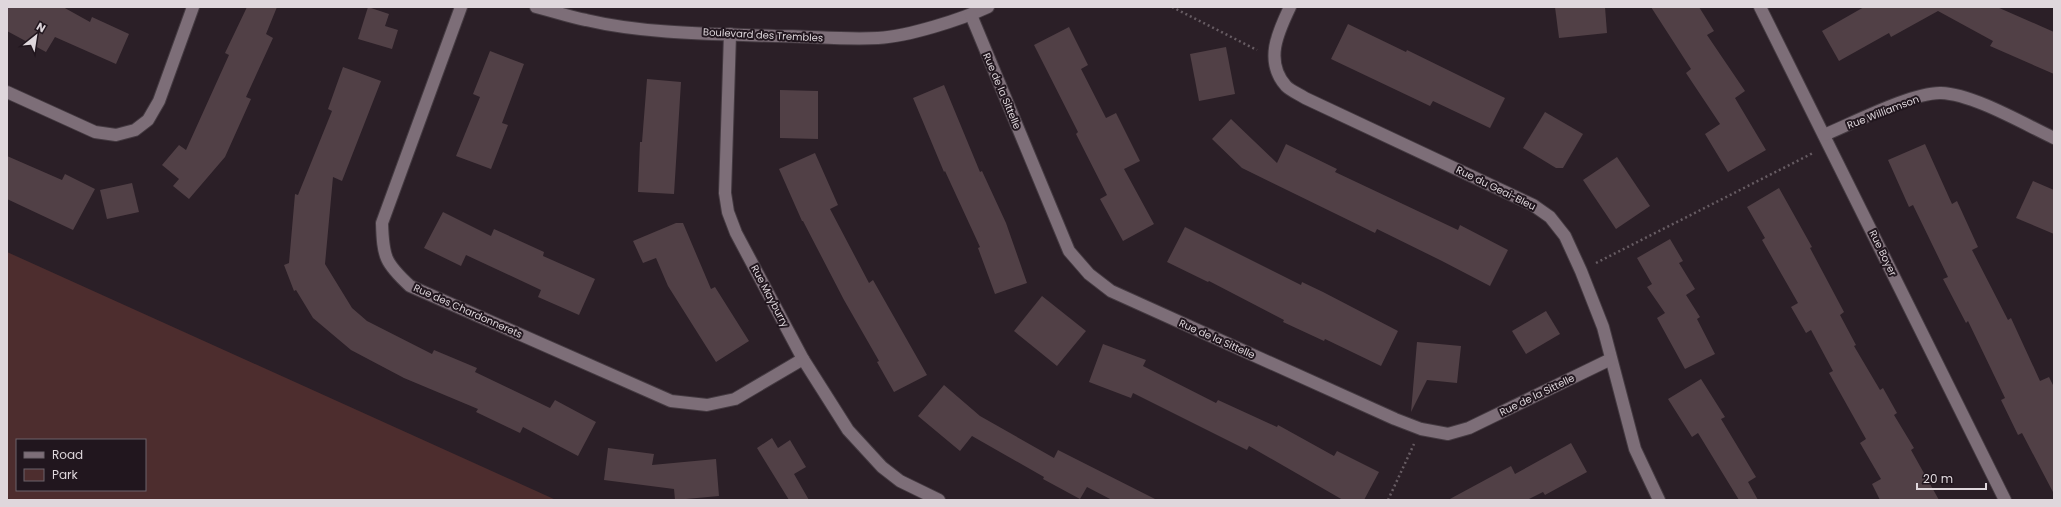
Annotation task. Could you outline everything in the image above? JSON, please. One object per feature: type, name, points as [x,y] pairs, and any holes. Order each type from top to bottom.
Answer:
[{"type":"street","points":[[7,92],[95,132],[116,135],[134,130],[148,120],[159,101],[193,7]]},
{"type":"street","name":"Rue des Chardonnerets","points":[[460,7],[382,224],[382,250],[394,271],[410,286],[671,401],[707,405],[735,399],[803,358]]},
{"type":"street","name":"Boulevard des Trembles","points":[[536,7],[587,21],[616,25],[730,34],[827,38],[880,38],[924,29],[971,15],[988,7]]},
{"type":"street","name":"Rue du Geai-Bleu","points":[[1290,7],[1278,33],[1273,52],[1277,71],[1286,86],[1304,98],[1533,205],[1550,217],[1565,236],[1581,270],[1604,327],[1635,449],[1658,500]]},
{"type":"street","name":"Rue Boyer","points":[[1760,7],[2005,500]]},
{"type":"street","name":"Rue de la Sittelle","points":[[971,15],[1069,252],[1089,274],[1111,291],[1421,429],[1448,434],[1469,428],[1611,359]]},
{"type":"street","name":"Rue Mayburry","points":[[730,34],[725,193],[728,212],[736,233],[803,358],[848,430],[882,467],[900,481],[939,500]]},
{"type":"street","name":"Rue Williamson","points":[[1827,141],[1913,98],[1941,93],[1966,98],[2054,138]]},
{"type":"path","points":[[1172,7],[1261,52]]},
{"type":"path","points":[[1581,270],[1827,141]]},
{"type":"path","points":[[1388,500],[1421,429]]},
{"type":"green space","points":[[7,252],[556,500],[7,500]]},
{"type":"building","points":[[7,7],[63,7],[90,22],[92,17],[129,34],[116,64],[55,37],[46,52],[7,31]]},
{"type":"building","points":[[247,7],[277,7],[266,34],[273,38],[246,97],[251,99],[225,157],[189,199],[173,186],[179,179],[162,165],[179,145],[186,150],[229,55],[225,53]]},
{"type":"building","points":[[368,7],[389,14],[385,26],[398,30],[392,49],[358,39]]},
{"type":"building","points":[[1555,7],[1605,7],[1607,33],[1559,38]]},
{"type":"building","points":[[1651,7],[1699,7],[1714,31],[1707,35],[1745,91],[1735,98],[1766,150],[1728,172],[1705,134],[1720,124],[1686,73],[1691,69]]},
{"type":"building","points":[[1864,7],[1997,7],[2054,32],[2054,74],[1990,46],[1993,41],[1938,11],[1891,37],[1889,33],[1839,61],[1822,31]]},
{"type":"building","points":[[1348,24],[1406,52],[1407,50],[1505,98],[1490,128],[1433,101],[1430,106],[1331,59]]},
{"type":"building","points":[[1069,27],[1088,65],[1081,69],[1106,118],[1116,113],[1140,161],[1124,169],[1154,224],[1123,241],[1100,199],[1107,195],[1076,134],[1078,132],[1034,45]]},
{"type":"building","points":[[1226,47],[1235,94],[1199,101],[1190,54]]},
{"type":"building","points":[[490,51],[524,64],[502,123],[508,125],[491,169],[456,156],[480,97],[473,94]]},
{"type":"building","points":[[343,67],[381,81],[342,181],[333,177],[325,264],[352,308],[367,321],[432,354],[434,350],[477,368],[475,372],[550,408],[555,400],[596,422],[578,456],[523,427],[520,433],[476,412],[478,409],[404,378],[351,350],[313,318],[296,290],[294,291],[284,265],[289,263],[295,194],[298,195],[332,111],[328,109]]},
{"type":"building","points":[[647,79],[681,82],[674,194],[638,192],[640,142],[642,142]]},
{"type":"building","points":[[944,85],[980,172],[982,171],[1006,223],[1027,283],[995,294],[978,248],[980,247],[945,171],[944,172],[913,98]]},
{"type":"building","points":[[780,90],[818,91],[818,139],[780,138]]},
{"type":"building","points":[[1545,112],[1583,134],[1563,168],[1556,168],[1523,148]]},
{"type":"building","points":[[1231,119],[1277,163],[1286,144],[1337,169],[1335,172],[1458,230],[1460,225],[1508,250],[1490,286],[1377,229],[1375,233],[1242,168],[1212,139]]},
{"type":"building","points":[[1925,144],[1952,204],[1957,201],[1978,247],[1972,250],[2008,320],[2011,318],[2040,381],[2049,377],[2054,387],[2054,494],[2022,433],[2018,435],[2001,400],[2005,398],[1968,321],[1966,323],[1943,279],[1948,277],[1913,205],[1909,207],[1888,160]]},
{"type":"building","points":[[815,153],[838,205],[830,209],[869,283],[873,280],[927,375],[894,392],[877,362],[879,361],[844,300],[802,221],[779,169]]},
{"type":"building","points":[[7,156],[62,180],[65,174],[95,189],[73,230],[7,199]]},
{"type":"building","points":[[1617,157],[1650,206],[1616,229],[1583,180]]},
{"type":"building","points":[[2033,181],[2054,190],[2054,234],[2016,218]]},
{"type":"building","points":[[132,183],[139,212],[107,219],[100,190]]},
{"type":"building","points":[[1779,188],[1812,247],[1810,248],[1844,312],[1840,315],[1856,345],[1854,346],[1880,390],[1883,388],[1897,413],[1894,415],[1914,448],[1911,450],[1939,500],[1880,500],[1872,484],[1881,479],[1860,443],[1866,439],[1829,373],[1833,371],[1811,330],[1806,333],[1791,307],[1798,303],[1762,240],[1765,238],[1747,207]]},
{"type":"building","points":[[443,212],[491,236],[494,229],[544,252],[543,256],[595,279],[579,315],[538,297],[541,290],[466,255],[461,266],[424,248]]},
{"type":"building","points":[[676,223],[683,223],[711,289],[715,287],[749,341],[716,362],[668,286],[656,258],[643,263],[633,241]]},
{"type":"building","points":[[1185,227],[1301,285],[1302,282],[1323,292],[1398,331],[1381,366],[1325,339],[1324,341],[1283,322],[1284,320],[1209,281],[1208,282],[1167,262]]},
{"type":"building","points":[[1670,239],[1683,261],[1679,263],[1695,289],[1686,295],[1700,317],[1697,319],[1715,354],[1685,369],[1657,318],[1665,313],[1647,287],[1652,284],[1637,258]]},
{"type":"building","points":[[1042,296],[1086,331],[1057,366],[1014,331]]},
{"type":"building","points":[[1546,311],[1560,334],[1526,354],[1512,331]]},
{"type":"building","points":[[1417,342],[1461,346],[1457,383],[1427,380],[1411,412]]},
{"type":"building","points":[[1103,344],[1146,360],[1143,366],[1216,403],[1218,400],[1277,427],[1278,425],[1334,456],[1337,451],[1379,472],[1364,500],[1343,500],[1249,446],[1247,450],[1133,393],[1131,398],[1089,382]]},
{"type":"building","points":[[1701,379],[1725,417],[1721,419],[1756,477],[1748,482],[1758,500],[1739,500],[1698,433],[1692,437],[1668,399]]},
{"type":"building","points":[[944,385],[980,416],[1054,458],[1058,450],[1157,500],[1112,500],[1087,487],[1080,499],[1043,479],[1044,477],[972,436],[960,451],[918,416]]},
{"type":"building","points":[[772,438],[778,448],[790,440],[806,467],[794,474],[809,500],[789,500],[757,448]]},
{"type":"building","points":[[1571,443],[1587,472],[1545,495],[1543,492],[1527,500],[1448,500],[1511,466],[1515,474]]},
{"type":"building","points":[[608,448],[654,454],[652,465],[716,459],[719,496],[675,500],[674,489],[604,480]]}]
